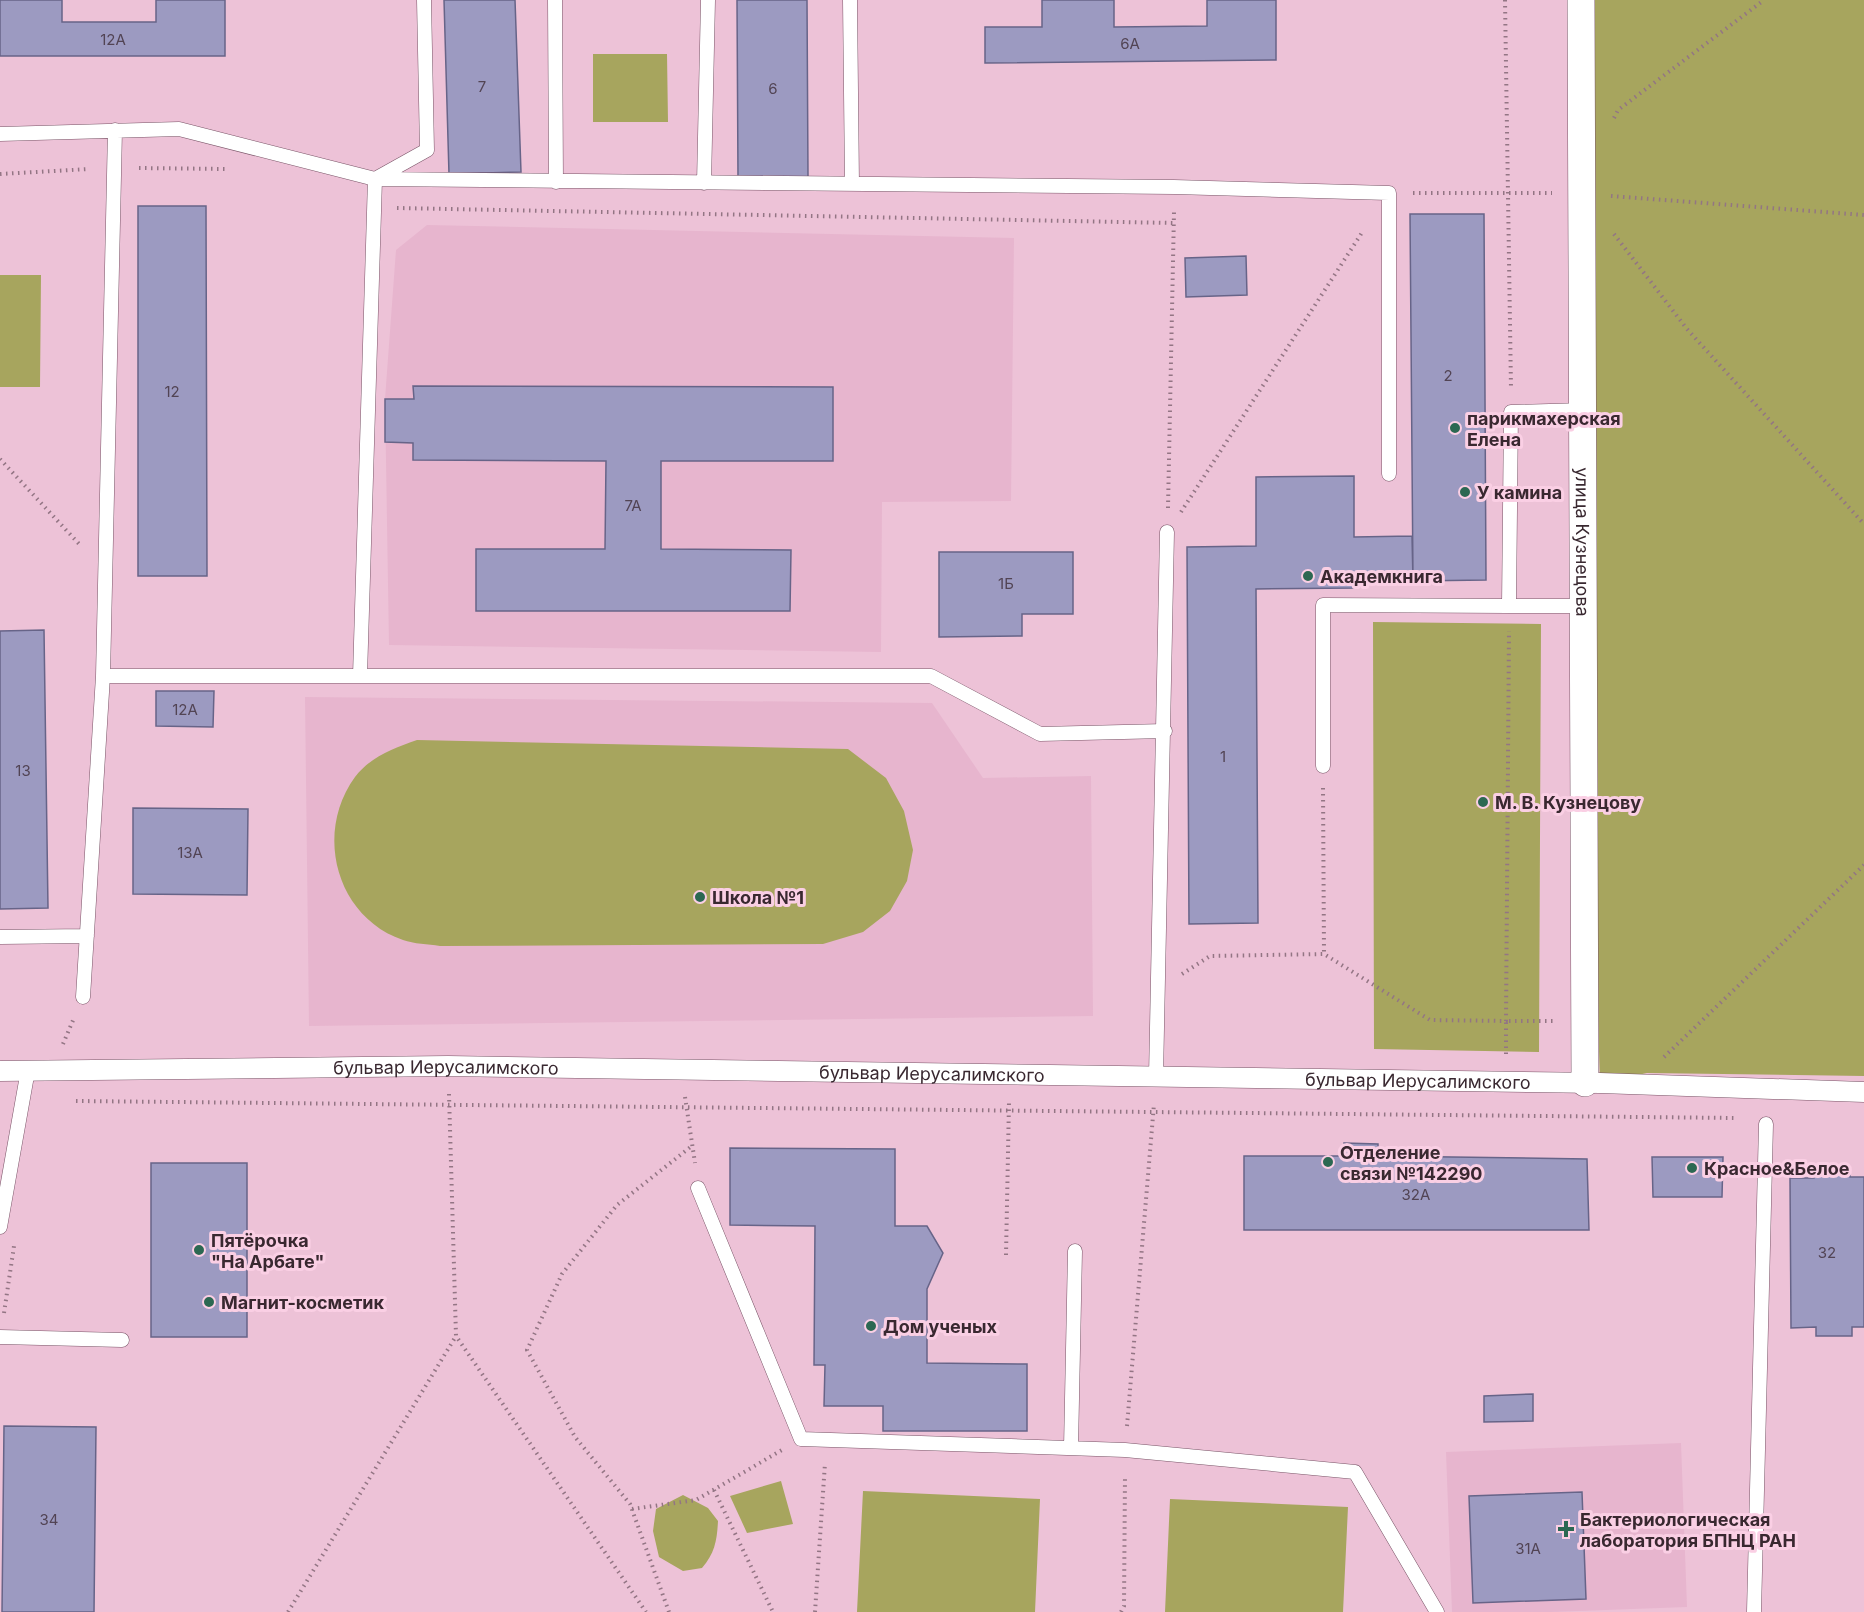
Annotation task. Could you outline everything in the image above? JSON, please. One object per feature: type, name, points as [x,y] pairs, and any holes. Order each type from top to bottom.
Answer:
[{"type":"street","name":"улица Кузнецова","points":[[1581,0],[1585,1083]]},
{"type":"street","name":"бульвар Иерусалимского","points":[[0,1071],[448,1066],[1585,1083],[1864,1092]]},
{"type":"lane","points":[[375,179],[427,150],[424,0]]},
{"type":"lane","points":[[555,0],[556,182]]},
{"type":"lane","points":[[704,183],[708,0]]},
{"type":"lane","points":[[849,0],[852,184]]},
{"type":"lane","points":[[0,134],[179,129],[375,179],[1174,187],[1389,193],[1389,474]]},
{"type":"lane","points":[[83,997],[103,676],[115,130]]},
{"type":"lane","points":[[360,676],[375,179]]},
{"type":"lane","points":[[1509,606],[1511,412],[1584,410]]},
{"type":"lane","points":[[1156,1077],[1165,731],[1167,532]]},
{"type":"lane","points":[[1323,766],[1323,605],[1585,606]]},
{"type":"lane","points":[[103,676],[931,676],[1040,734],[1165,731]]},
{"type":"lane","points":[[0,937],[87,936]]},
{"type":"lane","points":[[0,1227],[28,1070]]},
{"type":"lane","points":[[1754,1612],[1766,1124]]},
{"type":"lane","points":[[698,1188],[801,1439],[1125,1450],[1355,1472],[1437,1612]]},
{"type":"lane","points":[[1071,1448],[1075,1251]]},
{"type":"lane","points":[[0,1337],[122,1340]]},
{"type":"path","points":[[1505,0],[1511,412]]},
{"type":"path","points":[[1613,120],[1618,110],[1764,0]]},
{"type":"path","points":[[1167,532],[1174,187]]},
{"type":"path","points":[[1167,532],[1389,193],[1582,194],[1864,215]]},
{"type":"path","points":[[1582,194],[1687,329],[1864,524]]},
{"type":"path","points":[[0,459],[104,571]]},
{"type":"path","points":[[1506,1021],[1509,606]]},
{"type":"path","points":[[1323,766],[1324,954]]},
{"type":"path","points":[[1635,1084],[1864,866]]},
{"type":"path","points":[[1159,989],[1210,956],[1324,954],[1430,1020],[1585,1020]]},
{"type":"path","points":[[51,1072],[83,997]]},
{"type":"path","points":[[448,1066],[456,1336],[646,1612]]},
{"type":"path","points":[[1121,1612],[1124,1606],[1125,1450],[1156,1077]]},
{"type":"path","points":[[67,1101],[1743,1118]]},
{"type":"path","points":[[1006,1255],[1009,1111]]},
{"type":"path","points":[[689,1117],[698,1188]]},
{"type":"path","points":[[669,1612],[632,1509],[575,1437],[527,1350],[562,1274],[617,1205],[693,1145]]},
{"type":"path","points":[[288,1612],[456,1336]]},
{"type":"path","points":[[632,1509],[696,1500],[801,1439]]},
{"type":"path","points":[[815,1612],[827,1440]]},
{"type":"path","points":[[714,1490],[773,1612]]},
{"type":"shaded area","points":[[1591,0],[1864,0],[1864,1076],[1647,1073],[1600,1083],[1585,606]]},
{"type":"shaded area","points":[[593,54],[667,54],[668,122],[593,122]]},
{"type":"shaded area","points":[[427,225],[1014,238],[1011,501],[882,502],[881,652],[389,645],[385,399],[396,250]]},
{"type":"shaded area","points":[[0,275],[41,275],[40,387],[0,387]]},
{"type":"shaded area","points":[[1373,622],[1541,624],[1539,1052],[1374,1049]]},
{"type":"shaded area","name":"Школа №1","points":[[305,697],[932,703],[983,778],[1091,776],[1093,1016],[309,1026]]},
{"type":"shaded area","points":[[417,740],[848,749],[886,778],[904,811],[913,850],[907,881],[890,911],[863,932],[823,944],[440,946],[403,940],[380,929],[361,913],[348,893],[338,871],[335,847],[336,823],[343,799],[361,770],[391,750]]},
{"type":"shaded area","name":"Бактериологическая лаборатория БПНЦ РАН","points":[[1681,1443],[1687,1607],[1551,1612],[1452,1612],[1446,1452]]},
{"type":"shaded area","points":[[781,1481],[793,1524],[747,1533],[730,1496]]},
{"type":"shaded area","points":[[863,1491],[1040,1499],[1035,1612],[857,1612]]},
{"type":"shaded area","points":[[683,1495],[708,1508],[718,1521],[717,1534],[710,1557],[702,1568],[683,1571],[659,1557],[653,1531],[656,1509]]},
{"type":"shaded area","points":[[1170,1499],[1348,1507],[1343,1612],[1165,1612]]},
{"type":"building","points":[[0,0],[62,0],[62,22],[156,22],[156,0],[225,0],[225,56],[0,56]]},
{"type":"building","points":[[444,0],[515,0],[521,172],[449,174]]},
{"type":"building","points":[[737,0],[807,0],[808,177],[738,178]]},
{"type":"building","points":[[1042,0],[1114,0],[1114,27],[1207,26],[1207,0],[1276,0],[1276,60],[985,63],[985,27],[1042,27]]},
{"type":"building","points":[[138,206],[206,206],[207,576],[138,576]]},
{"type":"building","points":[[1410,214],[1484,214],[1486,580],[1413,581]]},
{"type":"building","points":[[1246,256],[1247,295],[1186,297],[1185,258]]},
{"type":"building","points":[[413,386],[833,387],[833,461],[661,461],[661,549],[791,550],[790,611],[476,611],[476,549],[605,549],[606,461],[413,460],[413,443],[385,442],[385,399],[414,399]]},
{"type":"building","points":[[1354,476],[1354,537],[1412,536],[1413,581],[1355,581],[1355,588],[1256,589],[1258,923],[1189,924],[1187,547],[1256,546],[1256,477]]},
{"type":"building","points":[[939,552],[1073,552],[1073,614],[1022,614],[1022,636],[939,637]]},
{"type":"building","points":[[44,630],[48,908],[0,909],[0,631]]},
{"type":"building","points":[[156,691],[214,691],[213,727],[156,726]]},
{"type":"building","points":[[133,808],[248,809],[247,895],[133,894]]},
{"type":"building","points":[[1344,1143],[1378,1144],[1378,1156],[1587,1159],[1589,1230],[1244,1230],[1244,1156],[1344,1156]]},
{"type":"building","name":"Дом ученых","points":[[730,1148],[895,1149],[895,1226],[927,1226],[943,1253],[927,1289],[927,1363],[1027,1364],[1027,1431],[883,1431],[883,1406],[824,1406],[825,1365],[814,1365],[815,1226],[730,1225]]},
{"type":"building","points":[[1652,1157],[1723,1157],[1722,1197],[1653,1197]]},
{"type":"building","name":"Пятёрочка \"На Арбате\"","points":[[151,1163],[247,1163],[247,1337],[151,1337]]},
{"type":"building","points":[[1850,1168],[1850,1177],[1864,1177],[1864,1327],[1852,1327],[1852,1336],[1816,1336],[1816,1327],[1791,1328],[1790,1178],[1814,1178],[1814,1169]]},
{"type":"building","points":[[1533,1394],[1533,1421],[1484,1422],[1484,1396]]},
{"type":"building","points":[[4,1426],[96,1427],[94,1612],[2,1612]]},
{"type":"building","points":[[1582,1492],[1586,1599],[1473,1603],[1469,1496]]},
{"type":"place","name":"парикмахерская Елена","points":[[1455,428]]},
{"type":"place","name":"У камина","points":[[1465,492]]},
{"type":"place","name":"Академкнига","points":[[1308,576]]},
{"type":"place","name":"М. В. Кузнецову","points":[[1483,802]]},
{"type":"place","name":"Школа №1","points":[[700,897]]},
{"type":"place","name":"Отделение связи №142290","points":[[1328,1162]]},
{"type":"place","name":"Красное&Белое","points":[[1692,1168]]},
{"type":"place","name":"Пятёрочка \"На Арбате\"","points":[[199,1250]]},
{"type":"place","name":"Магнит-косметик","points":[[209,1302]]},
{"type":"place","name":"Дом ученых","points":[[871,1326]]},
{"type":"place","name":"Бактериологическая лаборатория БПНЦ РАН","points":[[1566,1529]]}]
